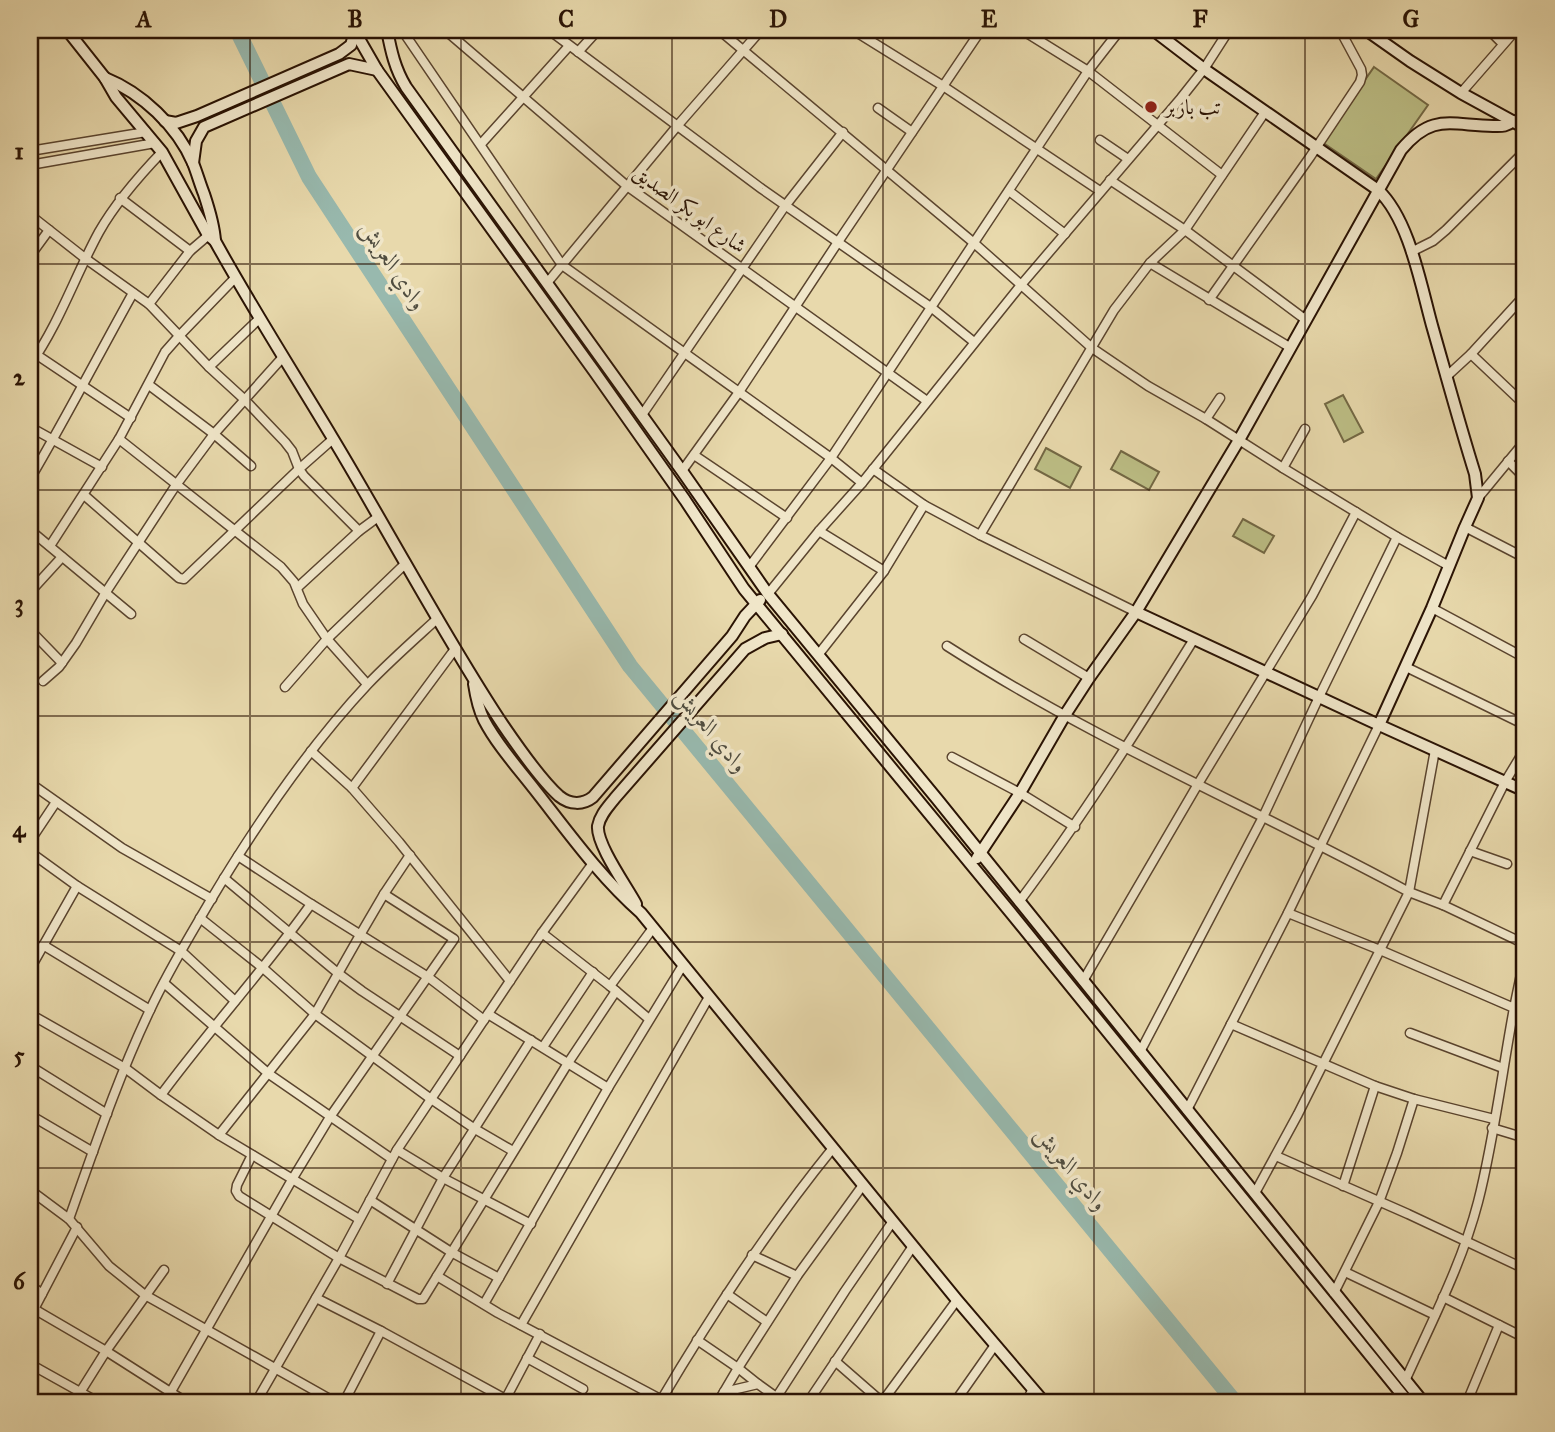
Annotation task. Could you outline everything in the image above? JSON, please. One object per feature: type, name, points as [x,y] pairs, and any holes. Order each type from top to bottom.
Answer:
[{"type":"street","points":[[67,30],[105,78],[116,97],[158,147],[334,439],[473,680],[514,740],[559,796],[568,801],[584,803],[603,786],[732,636],[745,616],[768,594],[862,483],[1021,285],[1204,69],[1229,30]]},
{"type":"street","points":[[387,30],[398,74],[406,87],[768,594],[1423,1402]]},
{"type":"street","points":[[402,30],[562,265],[862,483]]},
{"type":"street","name":"شارع ابو بكر الصديق","points":[[445,30],[627,186],[927,401]]},
{"type":"street","points":[[549,30],[785,206],[932,308],[974,342]]},
{"type":"street","points":[[578,52],[598,30]]},
{"type":"street","points":[[719,30],[974,243],[1092,348],[1283,468],[1450,566]]},
{"type":"street","points":[[547,283],[761,30]]},
{"type":"street","points":[[853,30],[943,86],[1100,191]]},
{"type":"street","points":[[682,471],[739,392],[981,30]]},
{"type":"street","points":[[1022,30],[1088,71],[1223,175]]},
{"type":"street","points":[[749,567],[831,458],[1088,71],[1120,30]]},
{"type":"street","points":[[1153,30],[1387,199],[1411,252],[1475,474],[1478,498]]},
{"type":"street","points":[[1209,300],[1357,89],[1362,72],[1340,30]]},
{"type":"street","points":[[1366,30],[1461,93],[1525,128]]},
{"type":"street","points":[[1489,30],[1503,44]]},
{"type":"street","points":[[1461,93],[1516,30]]},
{"type":"street","points":[[165,121],[176,122],[197,116],[335,56],[351,45],[355,31]]},
{"type":"street","points":[[355,31],[377,70],[594,371],[744,589],[1011,912],[1408,1402]]},
{"type":"street","points":[[481,144],[569,46]]},
{"type":"street","points":[[193,163],[196,141],[204,127],[349,64],[377,70]]},
{"type":"street","points":[[105,78],[130,91],[165,121],[185,148],[208,206],[212,236]]},
{"type":"street","points":[[877,108],[912,132]]},
{"type":"street","points":[[980,535],[1114,310],[1150,263],[1185,230],[1265,112]]},
{"type":"street","points":[[971,865],[1020,793],[1089,678],[1136,612],[1239,440],[1401,150],[1424,128],[1440,124],[1504,126],[1513,121]]},
{"type":"street","points":[[30,151],[146,132]]},
{"type":"street","points":[[642,415],[785,206],[843,132]]},
{"type":"street","points":[[1100,140],[1128,159]]},
{"type":"street","points":[[30,165],[158,147]]},
{"type":"street","points":[[30,365],[33,352],[56,322],[86,259],[120,198],[158,147]]},
{"type":"street","points":[[1411,252],[1446,230],[1525,151]]},
{"type":"street","points":[[1110,180],[1185,230],[1306,320]]},
{"type":"street","points":[[1009,191],[1065,234]]},
{"type":"street","points":[[120,198],[190,251]]},
{"type":"street","points":[[30,215],[149,304],[209,367],[245,400],[289,448],[304,476],[359,531]]},
{"type":"street","points":[[30,256],[49,230]]},
{"type":"street","points":[[149,304],[190,251],[212,236]]},
{"type":"street","points":[[1150,263],[1290,348]]},
{"type":"street","points":[[50,546],[119,439],[165,352],[235,278]]},
{"type":"street","points":[[30,479],[133,293]]},
{"type":"street","points":[[1446,377],[1525,295]]},
{"type":"street","points":[[209,367],[260,319]]},
{"type":"street","points":[[33,352],[131,418]]},
{"type":"street","points":[[1471,354],[1525,405]]},
{"type":"street","points":[[43,681],[62,663],[76,643],[176,485],[214,434],[283,356]]},
{"type":"street","points":[[149,385],[251,466]]},
{"type":"street","points":[[1206,419],[1220,398]]},
{"type":"street","points":[[30,427],[102,467]]},
{"type":"street","points":[[1283,468],[1305,429]]},
{"type":"street","points":[[119,439],[281,567],[297,588],[303,604],[327,639],[368,684]]},
{"type":"street","points":[[84,495],[179,578],[184,579],[334,439]]},
{"type":"street","points":[[1187,1110],[1288,913],[1379,725],[1478,498],[1525,441]]},
{"type":"street","points":[[694,455],[787,518]]},
{"type":"street","points":[[1508,461],[1525,478]]},
{"type":"street","points":[[873,468],[924,505],[980,535],[1136,612],[1525,791]]},
{"type":"street","points":[[818,655],[884,570],[924,505]]},
{"type":"street","points":[[1083,981],[1312,596],[1356,512]]},
{"type":"street","points":[[297,588],[378,517]]},
{"type":"street","points":[[1465,527],[1525,558]]},
{"type":"street","points":[[30,530],[131,614]]},
{"type":"street","points":[[819,531],[884,570]]},
{"type":"street","points":[[1140,1052],[1263,817],[1397,537]]},
{"type":"street","points":[[30,592],[62,557]]},
{"type":"street","points":[[285,687],[327,639],[406,563]]},
{"type":"street","points":[[1432,608],[1525,658]]},
{"type":"street","points":[[69,1219],[107,1114],[150,1010],[224,878],[311,751],[368,684],[438,618]]},
{"type":"street","points":[[30,630],[62,663]]},
{"type":"street","points":[[641,913],[604,850],[598,835],[601,816],[745,649],[765,638],[782,634]]},
{"type":"street","points":[[1024,639],[1089,678]]},
{"type":"street","points":[[1019,902],[1075,827],[1194,639]]},
{"type":"street","points":[[947,646],[1065,715],[1198,785],[1409,892],[1525,944]]},
{"type":"street","points":[[352,788],[455,649]]},
{"type":"street","points":[[1406,667],[1525,725]]},
{"type":"street","points":[[473,680],[478,707],[502,748],[593,863],[641,913],[957,1300],[1044,1402]]},
{"type":"street","points":[[1443,905],[1505,782],[1525,749]]},
{"type":"street","points":[[1255,1193],[1409,892],[1435,750]]},
{"type":"street","points":[[311,751],[352,788],[410,855],[510,981]]},
{"type":"street","points":[[952,757],[1020,793],[1075,827]]},
{"type":"street","points":[[30,783],[122,848],[212,899]]},
{"type":"street","points":[[30,841],[57,802]]},
{"type":"street","points":[[1470,851],[1507,864]]},
{"type":"street","points":[[30,852],[77,886],[181,951],[235,1001]]},
{"type":"street","points":[[219,1135],[315,1014],[384,894],[410,855]]},
{"type":"street","points":[[239,856],[486,1017],[531,1040],[608,1088]]},
{"type":"street","points":[[256,1402],[339,1258],[397,1150],[542,933],[593,863]]},
{"type":"street","points":[[224,878],[339,974],[460,1056]]},
{"type":"street","points":[[30,969],[77,886]]},
{"type":"street","points":[[384,894],[454,939]]},
{"type":"street","points":[[161,1095],[311,904]]},
{"type":"street","points":[[1288,913],[1525,1012]]},
{"type":"street","points":[[200,918],[315,1014],[431,1099],[513,1151]]},
{"type":"street","points":[[165,1402],[330,1117],[465,924]]},
{"type":"street","points":[[252,1155],[237,1185],[236,1191],[244,1200],[387,1284],[421,1299],[425,1297],[613,988],[653,928]]},
{"type":"street","points":[[542,933],[649,1019]]},
{"type":"street","points":[[43,945],[150,1010]]},
{"type":"street","points":[[1405,1381],[1436,1315],[1478,1202],[1525,955]]},
{"type":"street","points":[[484,1304],[608,1088],[683,965]]},
{"type":"street","points":[[542,1047],[593,972]]},
{"type":"street","points":[[164,983],[269,1074],[392,1159]]},
{"type":"street","points":[[522,1325],[709,997]]},
{"type":"street","points":[[30,1014],[125,1068],[219,1135],[359,1219]]},
{"type":"street","points":[[1231,1024],[1375,1086],[1493,1124],[1525,1138]]},
{"type":"street","points":[[1410,1033],[1503,1068]]},
{"type":"street","points":[[387,1284],[443,1178],[531,1040]]},
{"type":"street","points":[[30,1066],[107,1114]]},
{"type":"street","points":[[1343,1186],[1375,1086]]},
{"type":"street","points":[[1334,1293],[1379,1202],[1414,1099]]},
{"type":"street","points":[[30,1115],[93,1152]]},
{"type":"street","points":[[438,1276],[662,1401],[697,1340],[752,1255],[833,1148]]},
{"type":"street","points":[[397,1150],[443,1178],[531,1224]]},
{"type":"street","points":[[1276,1156],[1525,1269]]},
{"type":"street","points":[[718,1402],[797,1276],[863,1185]]},
{"type":"street","points":[[30,1190],[69,1219],[109,1266],[145,1295],[335,1402]]},
{"type":"street","points":[[370,1200],[451,1252],[499,1278]]},
{"type":"street","points":[[697,1340],[780,1400],[845,1291],[893,1221]]},
{"type":"street","points":[[77,1227],[32,1313],[106,1352],[186,1402]]},
{"type":"street","points":[[808,1402],[913,1246]]},
{"type":"street","points":[[752,1255],[797,1276]]},
{"type":"street","points":[[74,1402],[164,1270]]},
{"type":"street","points":[[1345,1272],[1436,1315]]},
{"type":"street","points":[[30,1285],[42,1294]]},
{"type":"street","points":[[727,1294],[767,1322]]},
{"type":"street","points":[[1443,1297],[1525,1338]]},
{"type":"street","points":[[316,1298],[507,1401],[540,1334]]},
{"type":"street","points":[[835,1361],[882,1402],[957,1300]]},
{"type":"street","points":[[1466,1402],[1499,1325]]},
{"type":"street","points":[[344,1402],[380,1331]]},
{"type":"street","points":[[955,1402],[995,1345]]},
{"type":"street","points":[[527,1358],[583,1389]]},
{"type":"street","points":[[30,1364],[98,1402]]},
{"type":"street","points":[[724,1392],[758,1384]]},
{"type":"street","points":[[1026,1402],[1033,1389]]},
{"type":"street","points":[[312,1402],[317,1393]]},
{"type":"green space","points":[[1374,67],[1428,105],[1376,179],[1322,142]]},
{"type":"green space","points":[[1343,395],[1363,432],[1344,442],[1325,404]]},
{"type":"green space","points":[[1046,448],[1081,467],[1070,488],[1035,469]]},
{"type":"green space","points":[[1121,451],[1159,472],[1149,490],[1111,469]]},
{"type":"green space","points":[[1243,519],[1274,536],[1264,553],[1233,536]]},
{"type":"waterway","name":"وادي العريش","points":[[237,30],[309,177],[630,666],[1235,1402]]},
{"type":"place","name":"تب باربر","points":[[1151,107]]}]
